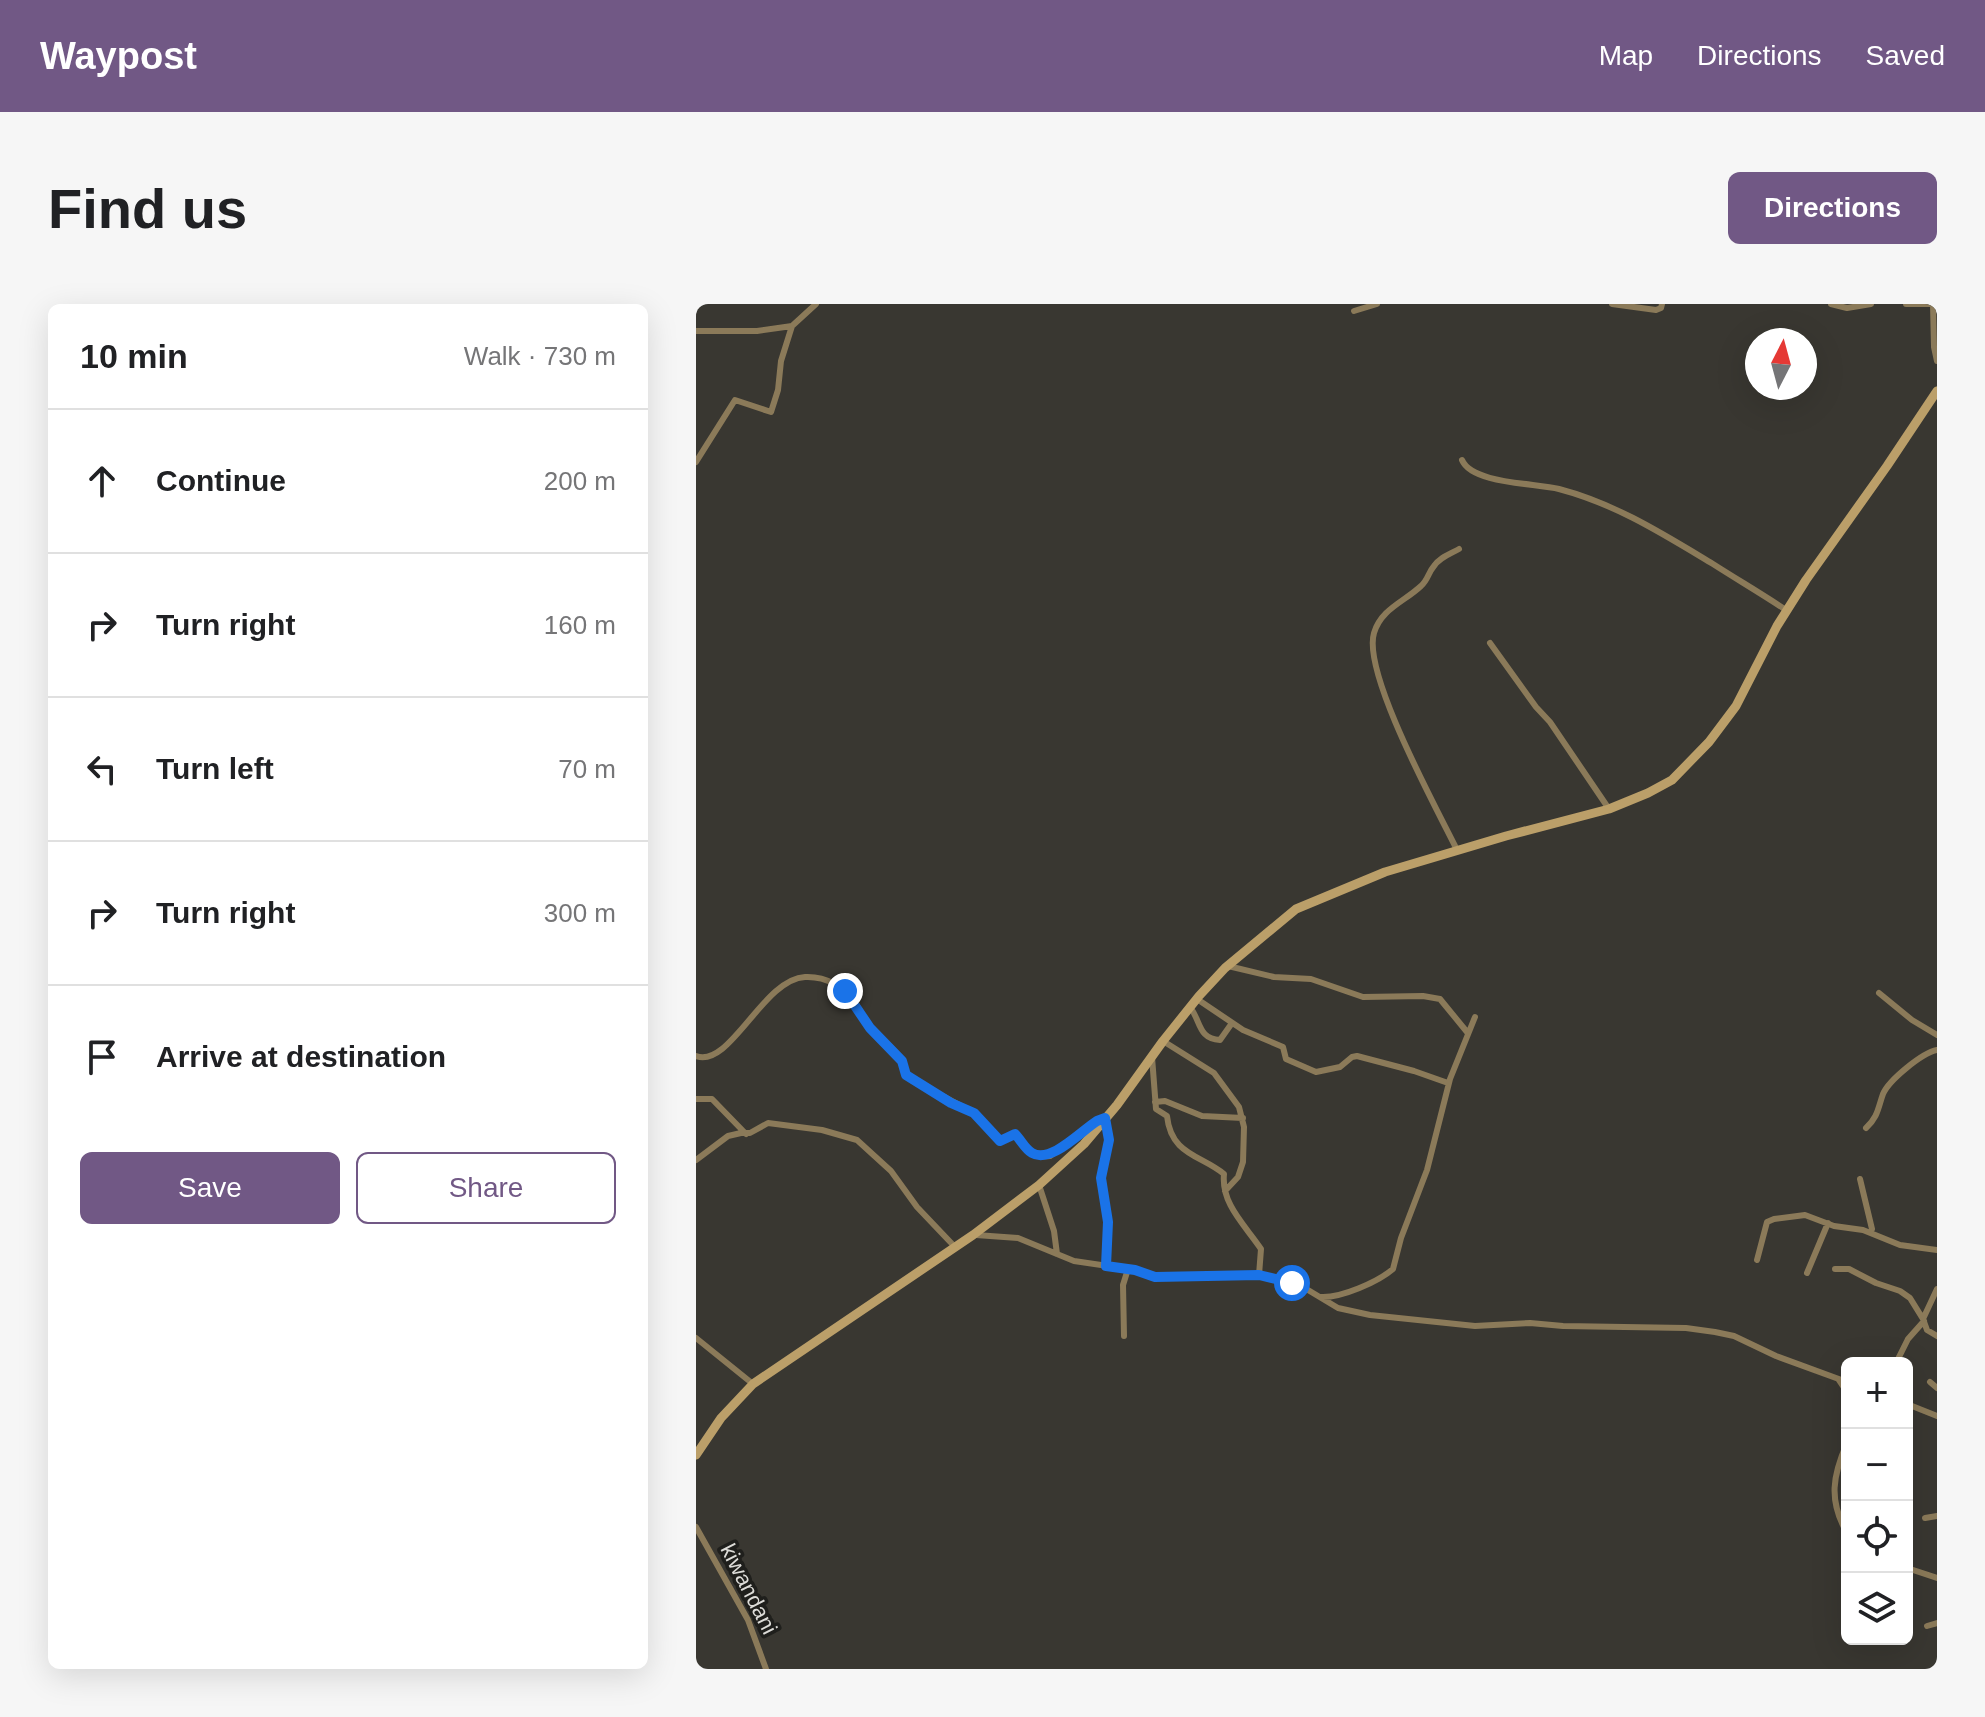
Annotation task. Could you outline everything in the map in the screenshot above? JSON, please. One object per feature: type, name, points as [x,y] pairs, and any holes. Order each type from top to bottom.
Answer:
[{"type":"street","points":[[696,462],[735,400],[767,412],[772,410],[781,361],[792,326],[816,304]]},
{"type":"street","points":[[1354,311],[1377,304]]},
{"type":"street","points":[[1612,304],[1656,310],[1662,304]]},
{"type":"street","points":[[1831,304],[1847,308],[1871,304]]},
{"type":"street","points":[[1906,304],[1933,304],[1937,361]]},
{"type":"street","points":[[696,331],[757,331],[792,326]]},
{"type":"street","points":[[696,1455],[721,1418],[753,1384],[973,1235],[1039,1185],[1084,1144],[1163,1041],[1228,966],[1305,904],[1385,872],[1609,809],[1672,780],[1709,742],[1736,706],[1786,610],[1937,391]]},
{"type":"street","points":[[1462,460],[1471,471],[1517,484],[1555,488],[1640,520],[1786,610]]},
{"type":"street","points":[[1457,850],[1419,776],[1392,713],[1371,645],[1378,622],[1385,613],[1425,583],[1440,558],[1459,549]]},
{"type":"street","points":[[1490,643],[1550,722],[1609,809]]},
{"type":"street","points":[[1228,966],[1274,977],[1311,979],[1363,997],[1423,996],[1440,999],[1467,1032]]},
{"type":"street","points":[[696,1056],[709,1058],[722,1050],[781,985],[795,978],[813,977],[837,984],[851,997],[867,1024],[902,1061],[909,1078],[974,1113],[1000,1141],[1015,1134],[1036,1155],[1050,1156],[1105,1118]]},
{"type":"street","points":[[1879,993],[1912,1020],[1937,1035]]},
{"type":"street","points":[[1194,1003],[1283,1047],[1286,1059],[1312,1072],[1335,1069],[1357,1056],[1448,1083]]},
{"type":"street","points":[[1194,1003],[1202,1034],[1217,1041],[1232,1023]]},
{"type":"street","points":[[1320,1297],[1336,1297],[1393,1269],[1401,1238],[1431,1158],[1448,1083],[1475,1017]]},
{"type":"street","points":[[1163,1041],[1214,1073],[1239,1107],[1244,1134],[1241,1171],[1225,1191]]},
{"type":"street","points":[[1866,1128],[1875,1119],[1883,1094],[1892,1080],[1926,1054],[1937,1050]]},
{"type":"street","points":[[1152,1057],[1156,1109],[1167,1116],[1171,1133],[1191,1157],[1224,1174],[1225,1191],[1233,1212],[1261,1249],[1259,1275]]},
{"type":"street","points":[[696,1099],[712,1099],[746,1134]]},
{"type":"street","points":[[1155,1102],[1165,1101],[1202,1116],[1243,1118]]},
{"type":"street","points":[[1105,1118],[1109,1140],[1101,1178],[1108,1222],[1106,1266]]},
{"type":"street","points":[[696,1160],[728,1136],[746,1134],[768,1123],[822,1130],[857,1140],[891,1171],[917,1207],[955,1247]]},
{"type":"street","points":[[1860,1179],[1872,1229],[1878,1236]]},
{"type":"street","points":[[1039,1185],[1054,1231],[1057,1254]]},
{"type":"street","points":[[1757,1260],[1767,1222],[1805,1215],[1900,1245],[1937,1250]]},
{"type":"street","points":[[1807,1273],[1828,1223]]},
{"type":"street","points":[[1856,1229],[1872,1229]]},
{"type":"street","points":[[973,1235],[1018,1238],[1074,1261],[1162,1277],[1259,1275],[1292,1283],[1349,1311],[1437,1323],[1686,1328],[1715,1332],[1734,1336],[1841,1383]]},
{"type":"street","points":[[1124,1336],[1123,1285],[1128,1269]]},
{"type":"street","points":[[1835,1269],[1849,1269],[1900,1291],[1910,1298],[1927,1330],[1937,1336]]},
{"type":"street","points":[[1899,1357],[1923,1320],[1937,1289]]},
{"type":"street","points":[[696,1338],[753,1384]]},
{"type":"street","points":[[1930,1382],[1937,1388]]},
{"type":"street","points":[[1913,1406],[1937,1416]]},
{"type":"street","points":[[1841,1464],[1833,1490],[1841,1521]]},
{"type":"street","points":[[1925,1518],[1937,1516]]},
{"type":"street","name":"kiwandani","points":[[696,1527],[748,1620],[766,1669]]},
{"type":"street","points":[[1913,1570],[1937,1578]]},
{"type":"street","points":[[1927,1626],[1937,1623]]},
{"type":"route","points":[[845,991],[870,1028],[902,1061],[909,1078],[974,1113],[1000,1141],[1015,1134],[1036,1155],[1050,1156],[1105,1118],[1109,1140],[1101,1178],[1109,1236],[1106,1266],[1135,1270],[1155,1277],[1259,1275],[1292,1283]]}]
